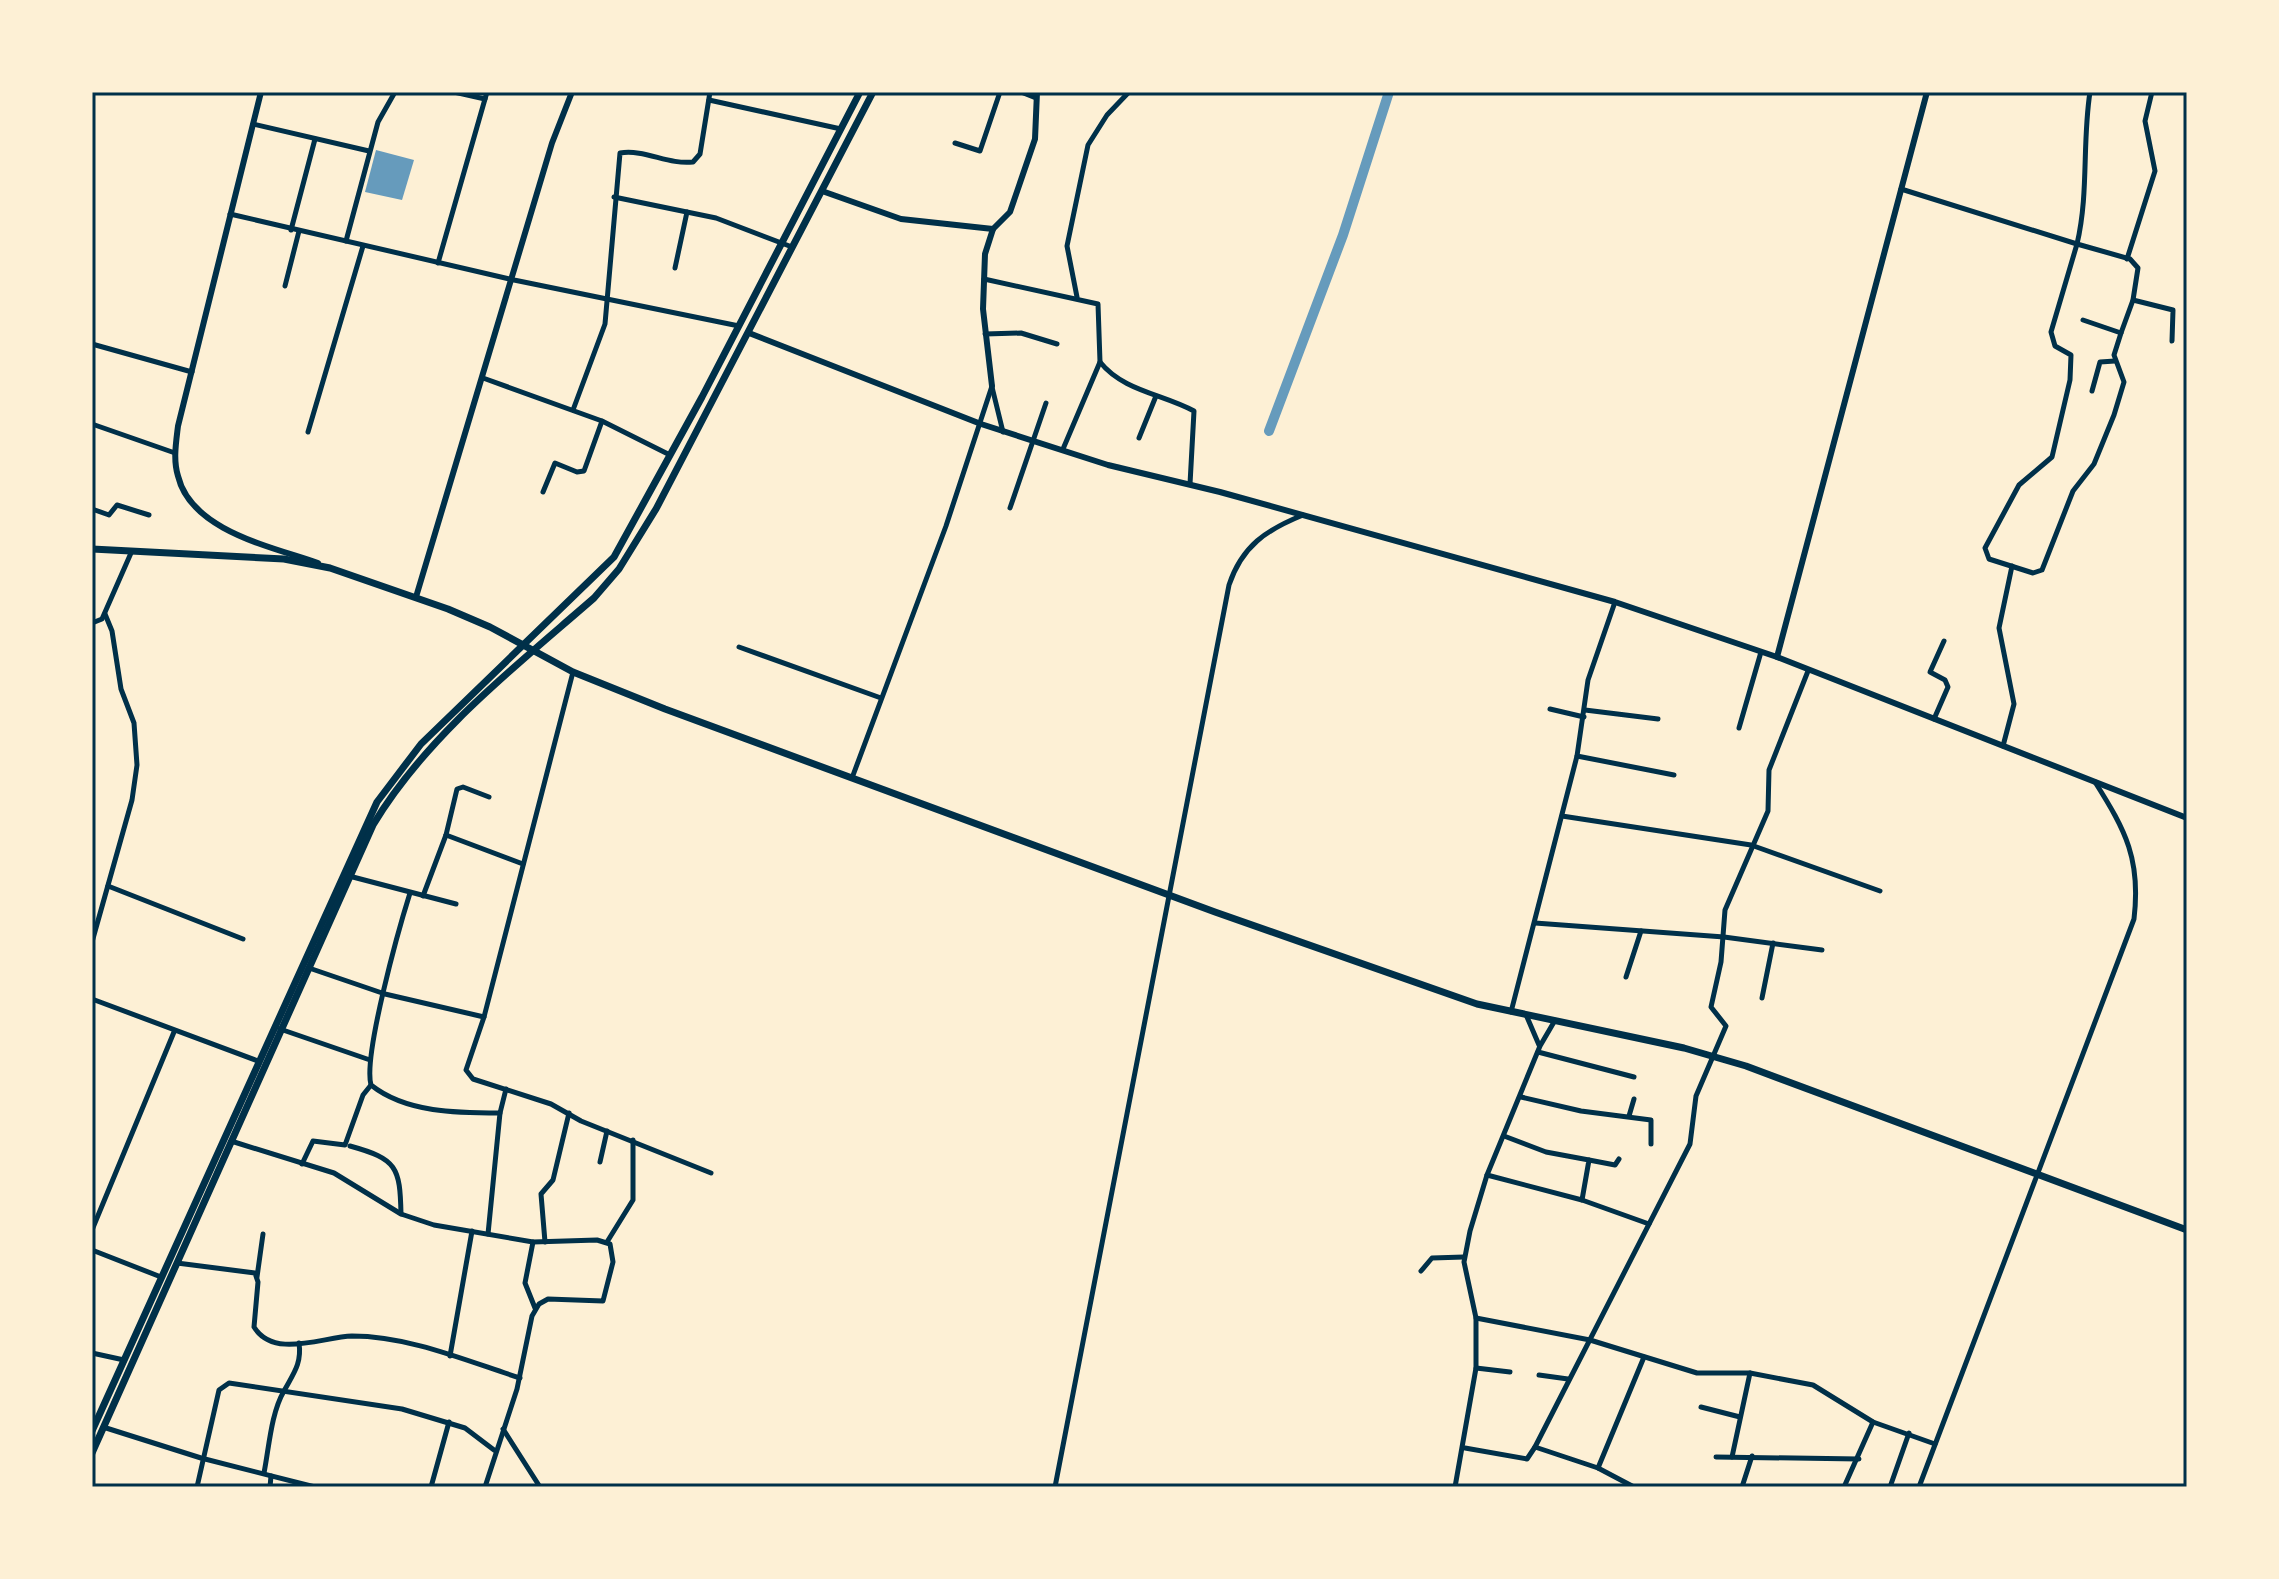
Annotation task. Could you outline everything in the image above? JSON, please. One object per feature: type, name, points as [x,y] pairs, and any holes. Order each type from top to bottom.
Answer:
[{"type":"main road","points":[[261,92],[175,453],[178,478],[184,491],[200,511],[218,524],[490,627],[573,672],[1167,894],[1511,1013],[1711,1055],[2187,1230]]},
{"type":"main road","points":[[416,597],[514,280],[552,143],[572,92]]},
{"type":"main road","points":[[92,1453],[231,1141],[355,845],[384,789],[421,744],[614,557],[671,456],[860,92]]},
{"type":"main road","points":[[92,1431],[94,1418],[124,1360],[258,1061],[308,967],[373,825],[407,775],[533,652],[594,598],[619,569],[656,509],[873,92]]},
{"type":"main road","points":[[1777,657],[1927,92]]},
{"type":"main road","points":[[992,386],[985,334],[983,279],[987,243],[993,229],[1010,212],[1035,139],[1036,95]]},
{"type":"main road","points":[[822,191],[901,219],[993,229]]},
{"type":"main road","points":[[749,333],[981,424],[1126,471],[1190,484],[1615,602],[1777,657],[2187,818]]},
{"type":"main road","points":[[92,549],[284,559],[348,573]]},
{"type":"street","points":[[346,241],[381,115],[395,92]]},
{"type":"street","points":[[438,263],[486,95],[454,92]]},
{"type":"street","points":[[573,410],[603,332],[614,197],[621,152],[680,164],[693,162],[698,158],[710,92]]},
{"type":"street","points":[[955,143],[981,150],[1000,92]]},
{"type":"street","points":[[1021,92],[1036,95]]},
{"type":"street","points":[[1077,297],[1067,246],[1088,145],[1107,115],[1129,92]]},
{"type":"street","points":[[1901,189],[2077,244],[2127,259],[2138,266],[2133,300],[2115,361],[2124,382],[2114,415],[2094,464],[2073,491],[2044,566],[2038,573],[1987,558],[1985,548],[2019,485],[2052,457],[2072,363],[2071,355],[2052,342],[2051,332],[2077,244],[2085,206],[2085,122],[2090,92]]},
{"type":"street","points":[[2127,259],[2155,171],[2145,121],[2152,92]]},
{"type":"street","points":[[709,100],[841,129]]},
{"type":"street","points":[[253,124],[370,151]]},
{"type":"street","points":[[291,230],[315,139]]},
{"type":"street","points":[[614,197],[716,218],[792,247]]},
{"type":"street","points":[[675,268],[687,212]]},
{"type":"street","points":[[230,214],[514,280],[739,326]]},
{"type":"street","points":[[285,286],[299,231]]},
{"type":"street","points":[[308,432],[363,246]]},
{"type":"street","points":[[983,279],[1077,297],[1100,306],[1100,362],[1063,449]]},
{"type":"street","points":[[2133,300],[2173,310],[2172,341]]},
{"type":"street","points":[[2083,320],[2121,333]]},
{"type":"street","points":[[985,334],[1021,333],[1057,344]]},
{"type":"street","points":[[92,344],[192,372]]},
{"type":"street","points":[[2092,391],[2100,362],[2115,361]]},
{"type":"street","points":[[1100,362],[1112,375],[1194,411],[1190,484]]},
{"type":"street","points":[[483,378],[602,421],[671,456]]},
{"type":"street","points":[[852,778],[981,424],[992,386]]},
{"type":"street","points":[[992,386],[1003,432]]},
{"type":"street","points":[[1139,438],[1156,396]]},
{"type":"street","points":[[1010,508],[1046,403]]},
{"type":"street","points":[[543,492],[555,463],[577,472],[584,471],[602,421]]},
{"type":"street","points":[[92,424],[175,453]]},
{"type":"street","points":[[92,509],[109,515],[117,505],[122,505],[149,515]]},
{"type":"street","points":[[1055,1487],[1167,894],[1234,569],[1257,538],[1303,515]]},
{"type":"street","points":[[92,623],[102,619],[105,614],[131,553]]},
{"type":"street","points":[[2003,746],[2014,704],[1999,628],[2012,566]]},
{"type":"street","points":[[1511,1013],[1577,756],[1599,643],[1615,602]]},
{"type":"street","points":[[92,942],[132,800],[138,750],[134,723],[121,689],[112,631],[105,614]]},
{"type":"street","points":[[1934,719],[1947,682],[1930,672],[1944,641]]},
{"type":"street","points":[[739,647],[881,698]]},
{"type":"street","points":[[1739,728],[1761,652]]},
{"type":"street","points":[[1465,1448],[1527,1459],[1687,1152],[1696,1096],[1726,1026],[1711,1007],[1724,937],[1725,910],[1768,811],[1771,764],[1808,671]]},
{"type":"street","points":[[573,672],[484,1017],[467,1061],[467,1072],[473,1079],[569,1113],[711,1173]]},
{"type":"street","points":[[1550,709],[1658,719]]},
{"type":"street","points":[[1577,756],[1674,775]]},
{"type":"street","points":[[1919,1487],[2134,919],[2137,891],[2131,849],[2095,782]]},
{"type":"street","points":[[423,896],[446,835],[459,787],[489,797]]},
{"type":"street","points":[[1562,816],[1751,845],[1880,891]]},
{"type":"street","points":[[446,835],[523,864]]},
{"type":"street","points":[[349,876],[456,904]]},
{"type":"street","points":[[108,886],[243,939]]},
{"type":"street","points":[[302,1164],[313,1141],[345,1145],[363,1095],[371,1085],[370,1060],[410,893]]},
{"type":"street","points":[[1535,923],[1724,937],[1822,950]]},
{"type":"street","points":[[1626,977],[1641,931]]},
{"type":"street","points":[[1762,998],[1773,943]]},
{"type":"street","points":[[308,967],[385,994],[484,1017]]},
{"type":"street","points":[[92,999],[258,1061]]},
{"type":"street","points":[[1527,1017],[1539,1049]]},
{"type":"street","points":[[1455,1487],[1465,1448],[1476,1368],[1476,1318],[1464,1257],[1487,1175],[1539,1049],[1554,1022]]},
{"type":"street","points":[[277,1028],[370,1060]]},
{"type":"street","points":[[92,1230],[174,1032]]},
{"type":"street","points":[[1539,1049],[1634,1077]]},
{"type":"street","points":[[371,1085],[402,1100],[438,1111],[500,1113]]},
{"type":"street","points":[[488,1234],[500,1113],[506,1089]]},
{"type":"street","points":[[1521,1097],[1581,1111],[1653,1121],[1651,1144]]},
{"type":"street","points":[[1629,1116],[1634,1099]]},
{"type":"street","points":[[545,1242],[541,1194],[553,1180],[569,1113]]},
{"type":"street","points":[[600,1162],[607,1131]]},
{"type":"street","points":[[1504,1136],[1546,1152],[1615,1165],[1619,1159]]},
{"type":"street","points":[[607,1242],[633,1200],[633,1140]]},
{"type":"street","points":[[231,1141],[343,1177],[401,1214],[434,1225],[533,1242],[607,1242]]},
{"type":"street","points":[[350,1146],[383,1156],[395,1167],[401,1186],[401,1214]]},
{"type":"street","points":[[1582,1200],[1589,1160]]},
{"type":"street","points":[[1487,1175],[1582,1200],[1649,1224]]},
{"type":"street","points":[[450,1356],[472,1231]]},
{"type":"street","points":[[263,1234],[253,1321],[256,1331],[274,1343],[366,1337],[450,1356],[520,1378]]},
{"type":"street","points":[[485,1487],[520,1378],[535,1309],[525,1283],[533,1242]]},
{"type":"street","points":[[535,1309],[548,1299],[597,1303],[604,1300],[614,1257],[607,1242]]},
{"type":"street","points":[[92,1250],[161,1277]]},
{"type":"street","points":[[1421,1271],[1430,1259],[1464,1257]]},
{"type":"street","points":[[176,1263],[248,1270],[257,1277]]},
{"type":"street","points":[[1476,1318],[1590,1340],[1697,1373],[1750,1373],[1813,1385],[1873,1422],[1935,1444]]},
{"type":"street","points":[[264,1473],[283,1391],[293,1380],[299,1364],[299,1343]]},
{"type":"street","points":[[92,1353],[124,1360]]},
{"type":"street","points":[[1598,1468],[1644,1357]]},
{"type":"street","points":[[1476,1368],[1510,1372]]},
{"type":"street","points":[[1732,1457],[1750,1373]]},
{"type":"street","points":[[1539,1375],[1568,1379]]},
{"type":"street","points":[[197,1487],[201,1458],[221,1386],[233,1382],[402,1409],[449,1422],[474,1433],[495,1449]]},
{"type":"street","points":[[1701,1407],[1740,1417]]},
{"type":"street","points":[[431,1487],[449,1422]]},
{"type":"street","points":[[1844,1487],[1873,1422]]},
{"type":"street","points":[[103,1427],[201,1458],[315,1487]]},
{"type":"street","points":[[501,1431],[540,1487]]},
{"type":"street","points":[[1890,1487],[1909,1433]]},
{"type":"street","points":[[1535,1447],[1598,1468],[1634,1487]]},
{"type":"street","points":[[1742,1487],[1752,1456]]},
{"type":"street","points":[[1716,1457],[1859,1459]]},
{"type":"street","points":[[270,1487],[271,1476]]},
{"type":"water","points":[[376,150],[414,160],[402,200],[365,192]]},
{"type":"waterway","points":[[1269,431],[1343,235],[1389,92]]}]
